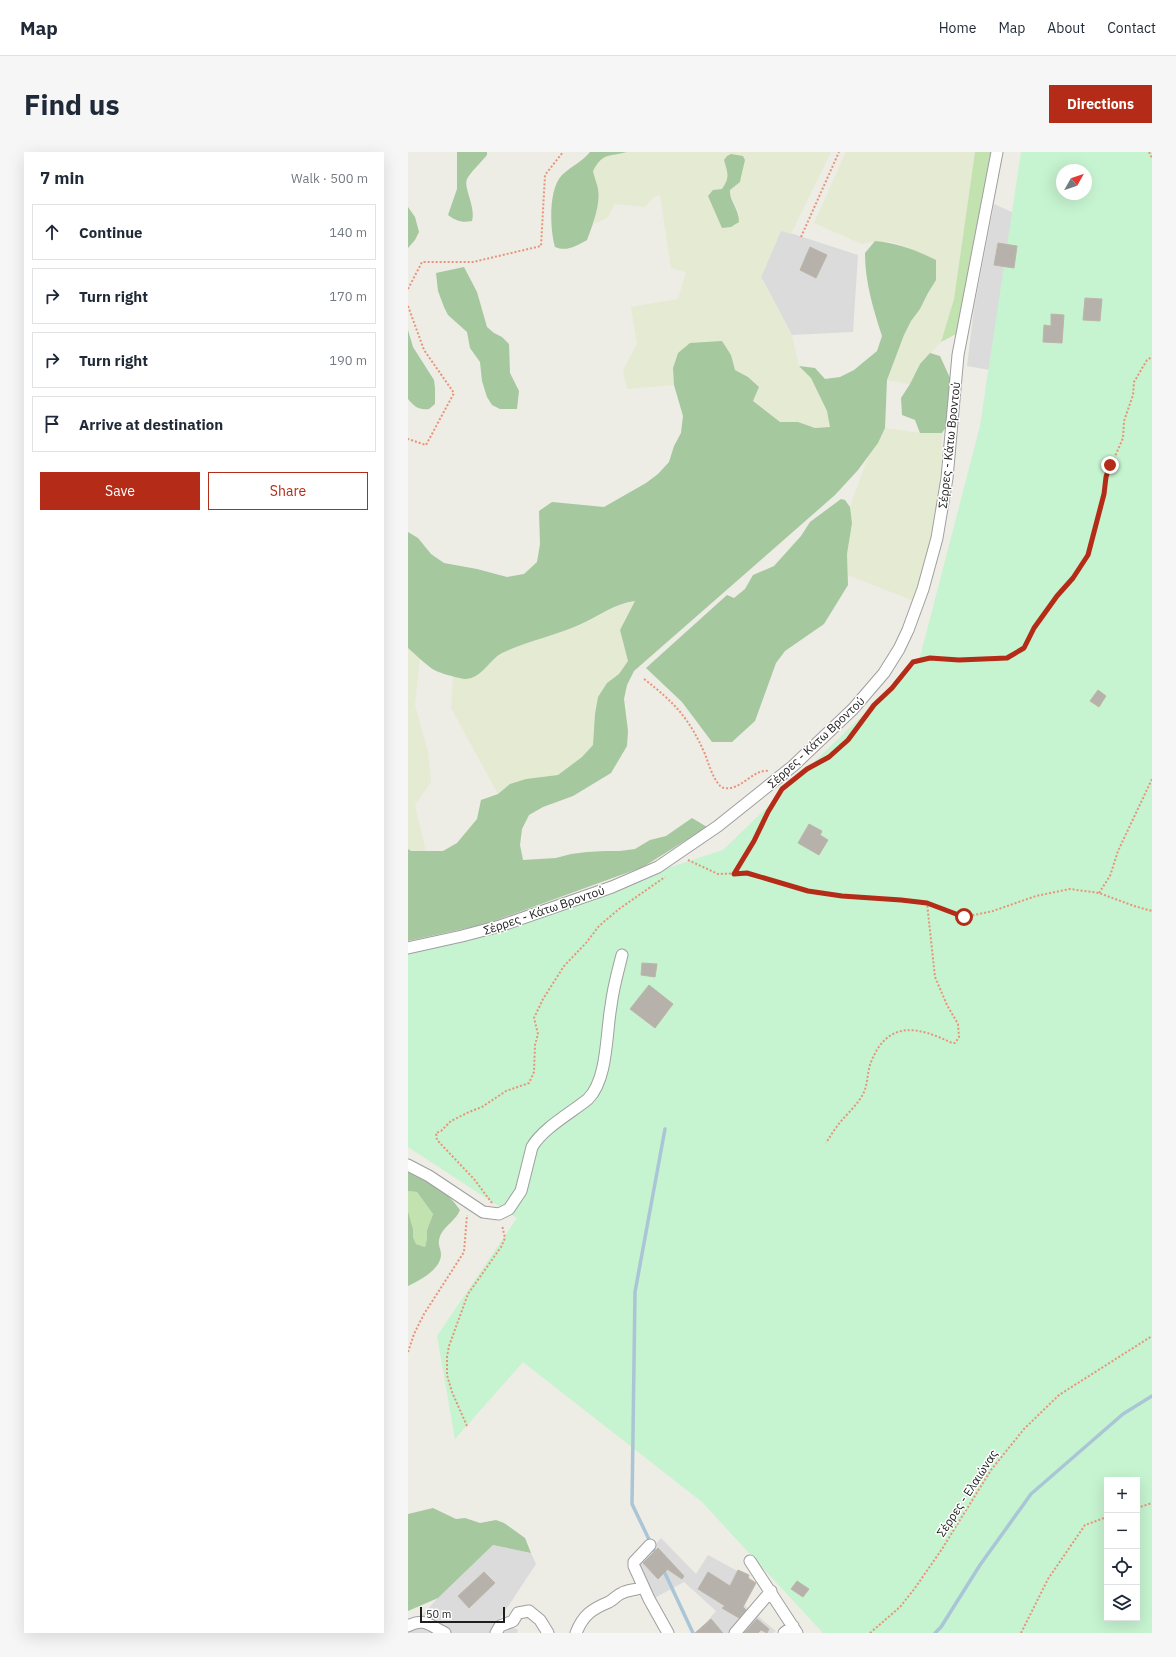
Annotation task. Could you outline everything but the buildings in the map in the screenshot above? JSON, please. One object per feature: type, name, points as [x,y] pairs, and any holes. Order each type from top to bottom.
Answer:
[{"type":"street","name":"Σέρρες - Κάτω Βροντού","points":[[408,948],[500,926],[644,874],[662,864],[780,784],[865,696],[879,679],[903,641],[923,589],[940,522],[947,478],[958,355],[997,152]]},
{"type":"street","points":[[408,1165],[429,1176],[484,1213],[499,1214],[509,1208],[521,1191],[532,1147],[535,1142],[542,1134],[588,1099],[594,1093],[598,1085],[605,1051],[611,1005],[622,955]]},
{"type":"street","points":[[650,1545],[634,1562],[634,1566],[643,1587],[668,1633]]},
{"type":"street","points":[[750,1561],[771,1591],[792,1631]]},
{"type":"street","points":[[576,1633],[587,1614],[596,1607],[610,1601],[623,1592],[635,1591],[643,1587]]},
{"type":"street","points":[[735,1633],[771,1591]]},
{"type":"street","points":[[496,1633],[500,1626],[513,1621],[518,1612],[529,1611],[540,1620],[548,1633]]},
{"type":"street","points":[[408,1626],[416,1622],[423,1621],[445,1633]]},
{"type":"path","points":[[408,289],[422,262],[473,262],[541,246],[545,175],[563,152]]},
{"type":"path","points":[[801,237],[839,152]]},
{"type":"path","points":[[1149,152],[1152,158]]},
{"type":"path","points":[[408,306],[424,350],[454,393],[426,445],[408,439]]},
{"type":"path","points":[[807,769],[829,757],[848,740],[874,705],[892,688],[913,662],[930,658],[959,660],[1007,658],[1024,648],[1034,628],[1057,596],[1073,578],[1088,555],[1104,494],[1106,477],[1123,438],[1124,421],[1133,395],[1134,382],[1146,360],[1152,357]]},
{"type":"path","points":[[644,679],[668,697],[682,712],[703,750],[719,786],[726,788],[735,786],[763,770],[772,772],[780,784],[754,841],[734,874]]},
{"type":"path","points":[[1099,893],[1110,876],[1118,851],[1152,780]]},
{"type":"path","points":[[685,859],[718,874],[747,873],[808,891],[842,896],[927,903],[964,917],[993,911],[1036,896],[1070,889],[1099,893],[1152,911]]},
{"type":"path","points":[[467,1426],[452,1392],[448,1375],[447,1357],[449,1346],[468,1294],[473,1285],[499,1251],[504,1241],[504,1229],[499,1214],[489,1196],[437,1140],[436,1133],[441,1131],[451,1121],[482,1107],[506,1092],[529,1083],[534,1072],[535,1045],[538,1034],[534,1018],[543,999],[564,966],[586,943],[599,926],[619,909],[670,872]]},
{"type":"path","points":[[826,1143],[841,1121],[864,1093],[871,1064],[877,1050],[886,1040],[903,1030],[930,1033],[952,1043],[955,1043],[960,1037],[958,1024],[947,1005],[935,977],[927,903]]},
{"type":"path","points":[[408,1352],[424,1314],[464,1252],[469,1204]]},
{"type":"path","name":"Σέρρες - Ελαιώνας","points":[[870,1633],[900,1607],[915,1588],[942,1549],[990,1470],[1024,1429],[1059,1395],[1152,1336]]},
{"type":"path","points":[[1140,1507],[1152,1503]]},
{"type":"path","points":[[1021,1633],[1048,1579],[1085,1525],[1104,1518]]},
{"type":"shaded area","points":[[994,204],[1036,223],[1049,380],[967,366],[974,309]]},
{"type":"shaded area","points":[[781,230],[858,255],[853,332],[792,335],[761,277]]},
{"type":"shaded area","points":[[661,1538],[696,1574],[708,1555],[750,1578],[744,1605],[776,1631],[773,1633],[697,1633],[716,1611],[684,1582],[649,1601],[635,1567]]},
{"type":"shaded area","points":[[493,1545],[531,1553],[536,1564],[499,1620],[518,1630],[517,1633],[408,1633],[408,1630],[438,1598]]},
{"type":"green space","points":[[457,152],[487,152],[487,155],[473,170],[466,183],[473,215],[472,221],[459,221],[448,215],[457,189]]},
{"type":"green space","points":[[590,152],[627,152],[603,158],[593,171],[599,195],[596,215],[587,240],[567,249],[555,247],[552,231],[551,210],[552,199],[557,181],[562,175]]},
{"type":"green space","points":[[627,152],[831,152],[791,234],[781,231],[761,277],[792,335],[799,366],[811,378],[827,411],[830,427],[815,428],[798,422],[780,422],[753,401],[759,387],[748,377],[735,370],[731,355],[690,343],[678,353],[673,368],[674,385],[627,389],[623,370],[637,344],[631,307],[678,299],[686,272],[671,268],[660,195],[653,198],[645,207],[615,204],[607,218],[594,224],[599,198],[593,171],[597,162],[603,157]],"holes":[[[740,156],[743,156],[745,160],[740,182],[730,190],[730,195],[739,213],[736,225],[722,228],[713,190],[722,189],[727,181],[728,173]]]},
{"type":"green space","points":[[846,152],[975,152],[954,299],[941,342],[920,364],[910,384],[887,380],[904,335],[936,280],[935,260],[907,247],[891,242],[875,241],[862,244],[814,223]]},
{"type":"green space","points":[[975,152],[994,152],[958,333],[941,342],[954,299]]},
{"type":"green space","points":[[1021,152],[1152,152],[1152,1633],[823,1633],[702,1502],[523,1362],[455,1439],[437,1336],[517,1218],[408,1147],[408,953],[723,850],[919,661],[980,426]]},
{"type":"green space","points":[[731,154],[743,156],[745,160],[740,182],[730,190],[731,198],[739,217],[739,222],[731,227],[722,228],[708,196],[713,190],[722,189],[725,185],[728,175],[724,160]]},
{"type":"green space","points":[[408,207],[415,217],[419,232],[415,240],[408,248]]},
{"type":"green space","points":[[875,241],[891,243],[921,253],[936,260],[936,280],[904,335],[887,380],[885,428],[878,443],[858,470],[835,495],[634,671],[627,685],[624,699],[628,731],[627,746],[611,773],[573,796],[543,807],[529,815],[522,829],[520,845],[523,860],[556,858],[587,852],[635,849],[650,840],[666,836],[692,818],[707,827],[643,867],[486,924],[408,941],[408,849],[411,851],[443,851],[457,843],[477,819],[481,800],[498,794],[510,784],[526,779],[558,775],[582,757],[593,745],[595,714],[598,697],[607,683],[619,674],[628,661],[620,630],[635,601],[614,607],[570,629],[521,645],[502,653],[477,676],[472,678],[463,679],[448,675],[431,668],[408,648],[408,532],[418,538],[431,554],[444,563],[477,569],[507,577],[524,574],[537,562],[540,544],[539,511],[552,502],[604,507],[646,483],[658,474],[669,462],[674,446],[681,433],[683,416],[674,385],[673,368],[678,353],[690,343],[722,341],[731,355],[735,370],[748,377],[759,387],[753,401],[780,422],[798,422],[815,428],[830,427],[827,411],[811,378],[799,366],[815,368],[825,379],[840,377],[854,370],[877,351],[882,336],[868,285],[865,264],[865,253]]},
{"type":"green space","points":[[464,267],[477,292],[487,327],[502,337],[509,344],[510,373],[519,391],[517,409],[500,409],[492,405],[487,397],[482,381],[480,362],[470,348],[467,332],[448,315],[438,291],[436,273]]},
{"type":"green space","points":[[408,330],[413,347],[434,380],[435,404],[429,409],[417,407],[408,399]]},
{"type":"green space","points":[[930,353],[940,356],[950,378],[947,425],[942,433],[920,433],[915,420],[902,415],[901,398],[920,364]]},
{"type":"green space","points":[[885,428],[920,433],[942,433],[940,493],[929,545],[914,601],[848,575],[847,554],[852,523],[850,507],[868,457],[878,443]]},
{"type":"green space","points":[[841,499],[845,500],[850,507],[852,523],[847,554],[848,585],[824,624],[785,651],[776,663],[755,721],[732,742],[712,742],[682,702],[646,668],[727,595],[734,598],[745,589],[753,575],[774,566],[801,536],[810,522]]},
{"type":"green space","points":[[635,601],[620,630],[628,661],[619,674],[607,683],[598,697],[595,714],[593,745],[582,757],[558,775],[511,784],[498,794],[451,708],[453,676],[465,679],[478,675],[502,653],[530,641],[578,626],[620,605]]},
{"type":"green space","points":[[408,648],[420,657],[415,705],[428,752],[431,782],[415,805],[426,852],[411,851],[408,849]]},
{"type":"green space","points":[[408,1171],[437,1186],[455,1203],[460,1210],[456,1217],[441,1234],[439,1243],[441,1255],[437,1265],[429,1274],[408,1286],[408,1211],[413,1229],[413,1237],[416,1244],[425,1247],[427,1230],[433,1214],[417,1192],[408,1191]]},
{"type":"green space","points":[[408,1191],[417,1192],[433,1214],[427,1230],[425,1247],[416,1244],[413,1237],[413,1229],[408,1211]]},
{"type":"green space","points":[[433,1508],[456,1519],[465,1518],[480,1523],[496,1520],[504,1523],[525,1538],[531,1553],[493,1545],[438,1598],[408,1611],[408,1514]]},
{"type":"waterway","points":[[657,1556],[632,1504],[635,1292],[665,1129]]},
{"type":"waterway","points":[[935,1633],[941,1627],[980,1565],[1031,1494],[1123,1414],[1152,1396]]},
{"type":"waterway","points":[[663,1569],[693,1633]]},
{"type":"route","points":[[964,917],[927,903],[842,896],[808,891],[747,873],[734,874],[782,789],[807,769],[829,757],[848,740],[874,705],[892,688],[913,662],[930,658],[959,660],[1007,658],[1024,648],[1034,628],[1057,596],[1073,578],[1088,555],[1110,465]]}]
